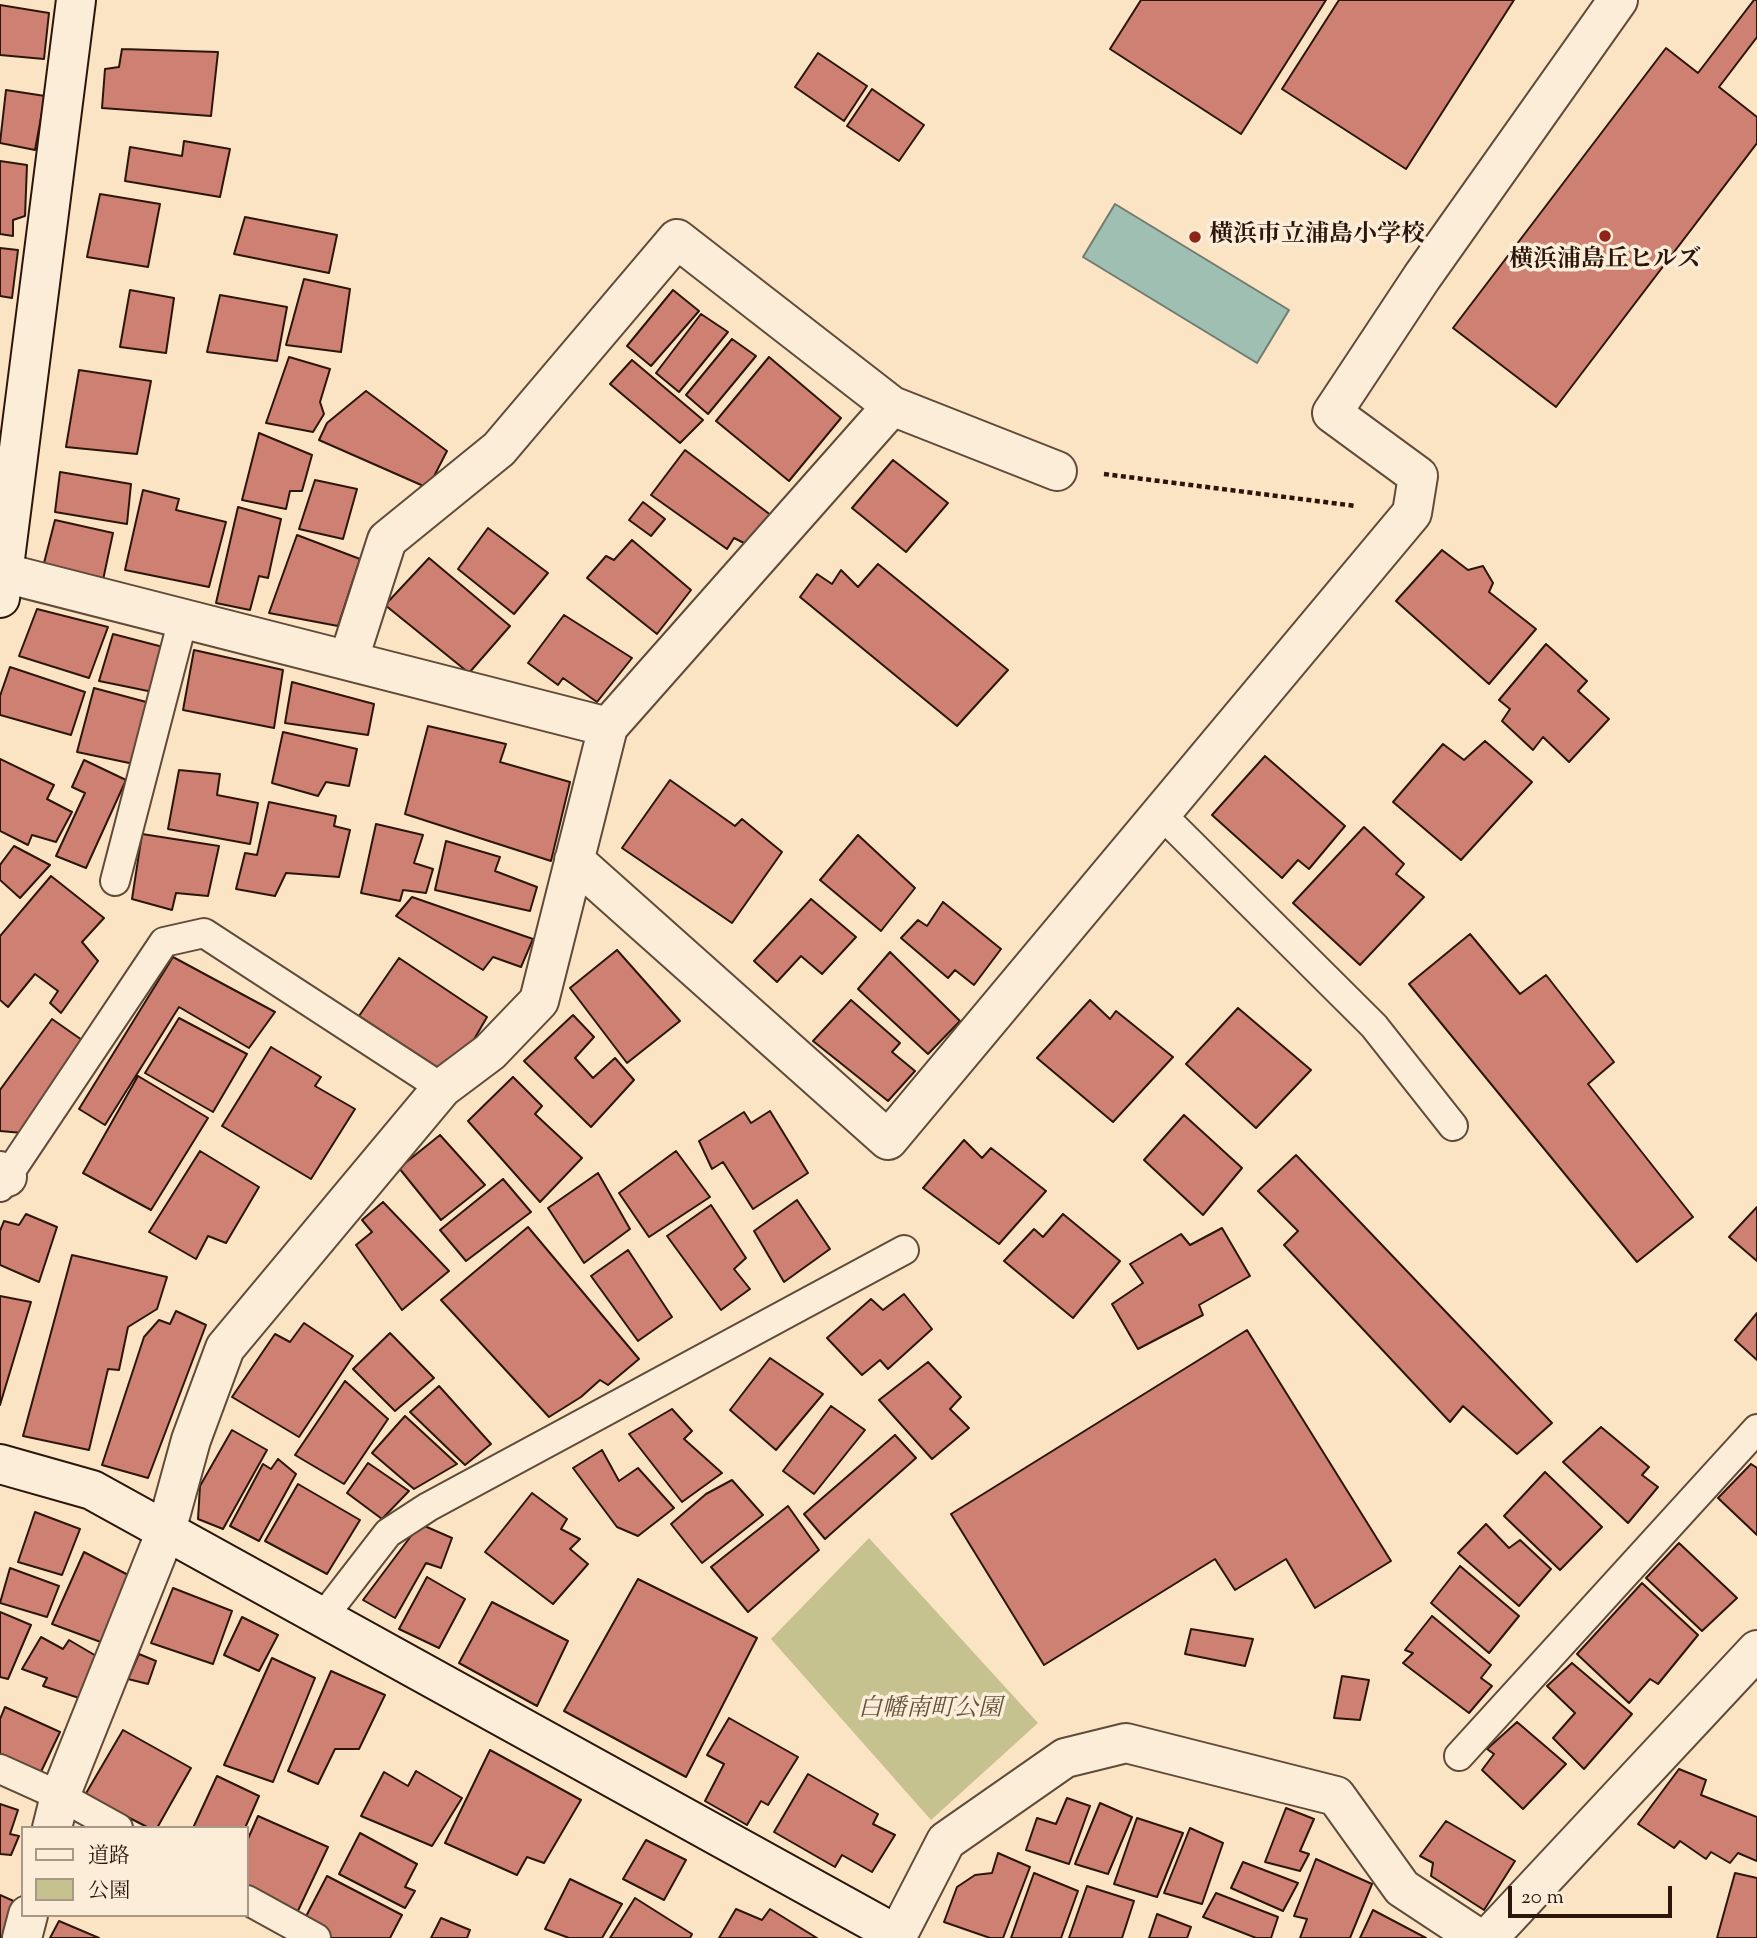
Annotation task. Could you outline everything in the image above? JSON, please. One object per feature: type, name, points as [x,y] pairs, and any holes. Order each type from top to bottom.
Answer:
[{"type":"street","points":[[76,0],[1,589],[183,619],[608,727]]},
{"type":"street","points":[[575,860],[888,1140],[1412,513],[1418,477],[1332,413],[1422,277],[1618,0]]},
{"type":"street","points":[[351,661],[351,652],[387,540],[499,449],[677,239],[892,406],[1057,471]]},
{"type":"street","points":[[56,1812],[166,1531],[191,1440],[225,1348],[442,1088],[490,1052],[539,1001],[608,727],[892,406]]},
{"type":"street","points":[[0,1464],[92,1490],[900,1937],[946,1841],[1065,1758],[1126,1743],[1336,1796],[1402,1888],[1478,1938]]},
{"type":"street","points":[[1488,1938],[1757,1650]]},
{"type":"street","points":[[22,1938],[27,1917]]},
{"type":"lane","points":[[115,881],[183,619]]},
{"type":"lane","points":[[1161,814],[1374,1026],[1453,1126]]},
{"type":"lane","points":[[2,1178],[164,942],[204,933],[442,1088]]},
{"type":"lane","points":[[323,1617],[388,1533],[428,1507],[904,1250]]},
{"type":"lane","points":[[1459,1756],[1757,1429]]},
{"type":"lane","points":[[0,1769],[56,1812],[109,1826]]},
{"type":"lane","points":[[248,1901],[316,1938]]},
{"type":"path","points":[[1057,471],[1156,479],[1412,513]]},
{"type":"green space","name":"白幡南町公園","points":[[869,1538],[1038,1723],[931,1820],[771,1639]]},
{"type":"shaded area","points":[[1115,204],[1289,310],[1257,363],[1083,257]]},
{"type":"building","points":[[1141,0],[1326,0],[1241,134],[1110,49]]},
{"type":"building","points":[[1339,0],[1514,0],[1406,169],[1282,89]]},
{"type":"building","name":"横浜浦島丘ヒルズ","points":[[1754,0],[1757,0],[1757,37],[1719,87],[1757,117],[1757,143],[1556,407],[1453,328],[1666,48],[1698,73]]},
{"type":"building","points":[[0,5],[49,13],[44,59],[0,55]]},
{"type":"building","points":[[122,49],[218,52],[211,116],[102,108],[105,69],[119,67]]},
{"type":"building","points":[[818,53],[867,86],[844,121],[795,87]]},
{"type":"building","points":[[872,89],[924,125],[899,161],[847,126]]},
{"type":"building","points":[[6,90],[45,96],[35,150],[0,143]]},
{"type":"building","points":[[184,141],[230,149],[220,197],[125,181],[130,147],[182,156]]},
{"type":"building","points":[[0,161],[27,165],[25,216],[13,220],[13,236],[0,234]]},
{"type":"building","points":[[100,194],[160,204],[148,267],[87,257]]},
{"type":"building","points":[[245,217],[337,235],[329,273],[234,254]]},
{"type":"building","points":[[0,248],[18,250],[12,298],[0,296]]},
{"type":"building","points":[[304,279],[350,289],[341,352],[286,345]]},
{"type":"building","points":[[130,290],[174,298],[166,353],[120,347]]},
{"type":"building","points":[[673,290],[699,311],[651,366],[627,346]]},
{"type":"building","points":[[220,295],[287,307],[277,361],[207,352]]},
{"type":"building","points":[[701,314],[728,332],[679,392],[656,373]]},
{"type":"building","points":[[732,339],[756,356],[708,414],[686,395]]},
{"type":"building","points":[[289,357],[330,369],[320,402],[324,414],[313,432],[266,423]]},
{"type":"building","points":[[769,357],[841,418],[789,481],[716,421]]},
{"type":"building","points":[[632,360],[703,420],[680,443],[610,384]]},
{"type":"building","points":[[79,370],[151,381],[137,454],[66,447]]},
{"type":"building","points":[[366,391],[447,451],[428,488],[319,440],[327,423]]},
{"type":"building","points":[[259,433],[312,455],[302,491],[290,491],[286,509],[242,500]]},
{"type":"building","points":[[685,450],[772,516],[748,545],[734,538],[727,549],[651,495]]},
{"type":"building","points":[[893,460],[948,503],[906,552],[852,508]]},
{"type":"building","points":[[60,472],[131,484],[127,524],[55,512]]},
{"type":"building","points":[[315,480],[357,489],[343,539],[299,529]]},
{"type":"building","points":[[143,490],[179,499],[176,510],[226,522],[209,587],[125,570]]},
{"type":"building","points":[[643,502],[665,519],[651,536],[629,520]]},
{"type":"building","points":[[238,507],[281,519],[268,578],[259,576],[250,610],[216,603]]},
{"type":"building","points":[[55,520],[113,533],[103,580],[43,567]]},
{"type":"building","points":[[488,528],[548,573],[514,614],[458,569]]},
{"type":"building","points":[[297,535],[360,559],[338,626],[269,613]]},
{"type":"building","points":[[632,540],[691,590],[657,634],[587,578],[606,556],[614,560]]},
{"type":"building","points":[[1442,550],[1468,570],[1483,566],[1493,583],[1489,592],[1536,629],[1489,684],[1396,601]]},
{"type":"building","points":[[429,558],[510,626],[469,673],[385,605]]},
{"type":"building","points":[[878,564],[1008,670],[957,726],[800,597],[817,574],[832,584],[841,570],[858,587]]},
{"type":"building","points":[[37,609],[108,627],[89,678],[19,656]]},
{"type":"building","points":[[564,615],[632,658],[597,702],[563,678],[558,685],[528,663]]},
{"type":"building","points":[[113,634],[167,648],[153,692],[99,681]]},
{"type":"building","points":[[1546,644],[1587,681],[1578,691],[1609,719],[1569,762],[1543,737],[1533,750],[1502,721],[1510,709],[1499,700]]},
{"type":"building","points":[[194,650],[283,670],[274,728],[183,710]]},
{"type":"building","points":[[10,667],[85,692],[71,735],[0,715],[0,696]]},
{"type":"building","points":[[292,682],[374,704],[368,735],[285,723]]},
{"type":"building","points":[[94,688],[150,703],[134,764],[77,752]]},
{"type":"building","points":[[428,726],[506,744],[500,762],[570,782],[551,861],[405,814]]},
{"type":"building","points":[[283,732],[357,749],[349,786],[326,782],[318,796],[272,783]]},
{"type":"building","points":[[1485,741],[1532,782],[1461,860],[1393,802],[1443,744],[1464,760]]},
{"type":"building","points":[[1265,756],[1345,826],[1309,869],[1298,860],[1282,878],[1212,815]]},
{"type":"building","points":[[0,759],[54,785],[47,799],[72,812],[56,842],[32,835],[28,845],[0,831]]},
{"type":"building","points":[[84,760],[126,780],[86,868],[56,856],[85,793],[72,787]]},
{"type":"building","points":[[179,770],[220,774],[217,795],[258,803],[250,844],[168,829]]},
{"type":"building","points":[[670,780],[735,826],[742,819],[782,852],[732,923],[622,848]]},
{"type":"building","points":[[269,802],[336,816],[334,826],[350,830],[339,877],[286,873],[275,896],[236,889],[245,853],[257,855]]},
{"type":"building","points":[[376,824],[423,835],[414,863],[433,869],[426,893],[403,890],[400,901],[361,893]]},
{"type":"building","points":[[1364,827],[1404,864],[1396,874],[1424,897],[1360,965],[1293,903]]},
{"type":"building","points":[[142,834],[219,846],[208,896],[176,893],[172,910],[132,899]]},
{"type":"building","points":[[858,835],[915,888],[881,931],[820,880]]},
{"type":"building","points":[[446,841],[500,857],[495,871],[537,887],[530,911],[435,890]]},
{"type":"building","points":[[14,846],[50,865],[20,898],[0,880],[0,865]]},
{"type":"building","points":[[51,876],[104,918],[82,942],[98,961],[61,1013],[50,1003],[58,991],[35,974],[8,1007],[0,1000],[0,936]]},
{"type":"building","points":[[412,897],[533,939],[521,967],[493,957],[483,970],[396,916]]},
{"type":"building","points":[[811,899],[856,937],[822,974],[801,956],[777,982],[754,961]]},
{"type":"building","points":[[943,902],[1001,949],[974,985],[955,970],[948,978],[901,938],[918,920],[927,926]]},
{"type":"building","points":[[1470,934],[1520,994],[1546,975],[1614,1062],[1588,1084],[1693,1217],[1637,1262],[1409,984]]},
{"type":"building","points":[[617,950],[680,1021],[627,1063],[570,988]]},
{"type":"building","points":[[890,952],[960,1021],[928,1054],[858,989]]},
{"type":"building","points":[[173,957],[275,1012],[249,1048],[179,1007],[105,1125],[79,1109]]},
{"type":"building","points":[[399,958],[487,1017],[469,1048],[444,1072],[359,1016]]},
{"type":"building","points":[[851,1000],[900,1043],[892,1052],[915,1071],[888,1101],[813,1041]]},
{"type":"building","points":[[1090,1000],[1110,1019],[1116,1011],[1173,1057],[1113,1122],[1037,1058]]},
{"type":"building","points":[[1238,1008],[1311,1070],[1256,1128],[1186,1064]]},
{"type":"building","points":[[573,1015],[594,1037],[575,1058],[593,1078],[615,1058],[634,1080],[591,1127],[524,1061]]},
{"type":"building","points":[[179,1018],[247,1054],[213,1112],[145,1073]]},
{"type":"building","points":[[52,1019],[82,1040],[23,1133],[0,1131],[0,1090]]},
{"type":"building","points":[[271,1047],[321,1077],[315,1086],[355,1109],[311,1179],[222,1126]]},
{"type":"building","points":[[138,1076],[208,1118],[151,1210],[83,1173]]},
{"type":"building","points":[[513,1077],[542,1106],[535,1114],[582,1158],[540,1202],[468,1121]]},
{"type":"building","points":[[770,1111],[808,1173],[753,1209],[723,1162],[712,1169],[699,1141],[744,1112],[751,1123]]},
{"type":"building","points":[[1184,1115],[1242,1168],[1203,1215],[1144,1160]]},
{"type":"building","points":[[440,1135],[485,1185],[441,1220],[399,1168]]},
{"type":"building","points":[[964,1140],[982,1158],[991,1148],[1046,1191],[999,1244],[923,1188]]},
{"type":"building","points":[[200,1151],[259,1187],[226,1243],[208,1236],[196,1259],[149,1232]]},
{"type":"building","points":[[676,1151],[710,1197],[649,1237],[619,1193]]},
{"type":"building","points":[[1296,1155],[1552,1423],[1517,1454],[1463,1406],[1450,1422],[1284,1245],[1298,1231],[1258,1191]]},
{"type":"building","points":[[598,1173],[630,1229],[584,1263],[548,1208]]},
{"type":"building","points":[[503,1179],[531,1212],[466,1261],[440,1230]]},
{"type":"building","points":[[797,1200],[830,1249],[784,1282],[754,1231]]},
{"type":"building","points":[[383,1202],[449,1271],[402,1310],[356,1245],[372,1232],[362,1220]]},
{"type":"building","points":[[711,1205],[746,1258],[734,1269],[750,1289],[721,1310],[667,1236]]},
{"type":"building","points":[[1757,1207],[1757,1261],[1729,1237]]},
{"type":"building","points":[[26,1214],[57,1227],[39,1282],[0,1265],[0,1231],[4,1221],[19,1225]]},
{"type":"building","points":[[1063,1214],[1120,1261],[1073,1318],[1004,1261],[1034,1229],[1043,1237]]},
{"type":"building","points":[[528,1227],[639,1359],[608,1385],[600,1380],[581,1397],[549,1417],[441,1300]]},
{"type":"building","points":[[1222,1228],[1250,1276],[1199,1305],[1203,1315],[1138,1349],[1112,1304],[1143,1283],[1130,1264],[1181,1234],[1190,1245]]},
{"type":"building","points":[[628,1250],[672,1317],[638,1341],[591,1276]]},
{"type":"building","points":[[72,1255],[167,1277],[157,1309],[128,1327],[119,1370],[108,1369],[89,1450],[23,1436]]},
{"type":"building","points":[[904,1294],[932,1329],[888,1369],[880,1360],[862,1375],[827,1338],[871,1299],[883,1310]]},
{"type":"building","points":[[0,1296],[31,1302],[0,1405]]},
{"type":"building","points":[[176,1311],[206,1325],[148,1478],[102,1465],[144,1337],[159,1320],[170,1324]]},
{"type":"building","points":[[1757,1313],[1757,1360],[1735,1340]]},
{"type":"building","points":[[304,1323],[353,1356],[299,1437],[232,1397],[275,1334],[290,1342]]},
{"type":"building","points":[[1247,1330],[1391,1561],[1315,1608],[1286,1559],[1235,1590],[1215,1559],[1044,1665],[951,1514]]},
{"type":"building","points":[[390,1333],[434,1378],[395,1411],[353,1369]]},
{"type":"building","points":[[770,1358],[823,1394],[776,1450],[730,1410]]},
{"type":"building","points":[[928,1362],[961,1397],[950,1409],[969,1428],[932,1459],[879,1400]]},
{"type":"building","points":[[345,1381],[388,1419],[344,1484],[295,1455]]},
{"type":"building","points":[[439,1386],[491,1444],[465,1465],[410,1412]]},
{"type":"building","points":[[831,1406],[865,1430],[814,1494],[783,1471]]},
{"type":"building","points":[[672,1409],[692,1431],[684,1439],[722,1473],[682,1502],[629,1434]]},
{"type":"building","points":[[405,1416],[457,1464],[414,1489],[372,1453]]},
{"type":"building","points":[[1601,1427],[1649,1467],[1642,1475],[1658,1487],[1628,1523],[1563,1462]]},
{"type":"building","points":[[232,1430],[267,1450],[223,1529],[198,1519],[200,1486]]},
{"type":"building","points":[[895,1435],[916,1458],[825,1539],[804,1514]]},
{"type":"building","points":[[602,1450],[619,1481],[638,1468],[674,1508],[638,1536],[617,1527],[573,1468]]},
{"type":"building","points":[[278,1459],[296,1474],[259,1541],[230,1526],[263,1464],[271,1469]]},
{"type":"building","points":[[368,1463],[409,1491],[382,1519],[347,1493]]},
{"type":"building","points":[[1751,1464],[1757,1468],[1757,1535],[1718,1498]]},
{"type":"building","points":[[1545,1472],[1602,1527],[1560,1570],[1504,1516]]},
{"type":"building","points":[[732,1480],[763,1515],[702,1563],[671,1524],[706,1494]]},
{"type":"building","points":[[298,1484],[360,1520],[327,1574],[265,1541]]},
{"type":"building","points":[[532,1493],[567,1519],[561,1529],[580,1539],[570,1549],[588,1564],[553,1604],[485,1552]]},
{"type":"building","points":[[788,1506],[819,1550],[748,1612],[711,1567]]},
{"type":"building","points":[[35,1512],[80,1529],[62,1575],[18,1562]]},
{"type":"building","points":[[420,1524],[452,1538],[441,1568],[426,1563],[395,1618],[363,1600]]},
{"type":"building","points":[[1486,1524],[1509,1548],[1520,1540],[1551,1569],[1519,1606],[1458,1553]]},
{"type":"building","points":[[1679,1543],[1737,1598],[1702,1631],[1646,1578]]},
{"type":"building","points":[[84,1552],[134,1578],[106,1644],[52,1624]]},
{"type":"building","points":[[1460,1566],[1519,1616],[1489,1653],[1431,1603]]},
{"type":"building","points":[[10,1568],[59,1586],[47,1617],[0,1603]]},
{"type":"building","points":[[427,1577],[465,1599],[439,1648],[399,1629]]},
{"type":"building","points":[[638,1579],[757,1638],[686,1777],[564,1711]]},
{"type":"building","points":[[1642,1583],[1698,1635],[1658,1684],[1650,1679],[1629,1703],[1577,1654]]},
{"type":"building","points":[[173,1588],[232,1611],[213,1664],[151,1643]]},
{"type":"building","points":[[492,1602],[568,1641],[537,1706],[459,1663]]},
{"type":"building","points":[[0,1612],[31,1625],[8,1679],[0,1677]]},
{"type":"building","points":[[1432,1616],[1491,1665],[1481,1678],[1492,1686],[1469,1713],[1403,1663],[1413,1653],[1405,1650]]},
{"type":"building","points":[[242,1617],[278,1635],[259,1671],[224,1655]]},
{"type":"building","points":[[1191,1629],[1253,1639],[1245,1666],[1185,1654]]},
{"type":"building","points":[[41,1637],[63,1649],[69,1640],[98,1657],[79,1698],[43,1686],[47,1678],[22,1669]]},
{"type":"building","points":[[139,1654],[156,1661],[148,1684],[128,1679]]},
{"type":"building","points":[[272,1658],[315,1678],[273,1782],[224,1765]]},
{"type":"building","points":[[1572,1663],[1632,1714],[1584,1769],[1553,1738],[1575,1713],[1547,1686]]},
{"type":"building","points":[[331,1671],[385,1695],[359,1749],[335,1749],[318,1784],[288,1771]]},
{"type":"building","points":[[1342,1676],[1369,1680],[1360,1720],[1334,1718]]},
{"type":"building","points":[[5,1707],[60,1732],[39,1776],[0,1759],[0,1719]]},
{"type":"building","points":[[729,1718],[798,1757],[768,1805],[761,1801],[747,1825],[705,1801],[724,1764],[707,1755]]},
{"type":"building","points":[[1517,1722],[1566,1764],[1523,1809],[1482,1770],[1494,1754],[1487,1749]]},
{"type":"building","points":[[123,1730],[191,1768],[158,1826],[145,1826],[85,1795]]},
{"type":"building","points":[[490,1750],[581,1800],[544,1863],[527,1857],[517,1875],[445,1843]]},
{"type":"building","points":[[1679,1769],[1706,1780],[1701,1795],[1757,1817],[1757,1861],[1738,1853],[1730,1863],[1711,1852],[1706,1859],[1680,1841],[1674,1848],[1638,1824]]},
{"type":"building","points":[[416,1771],[462,1798],[432,1846],[361,1816],[384,1772],[408,1786]]},
{"type":"building","points":[[808,1774],[878,1814],[873,1824],[895,1835],[872,1872],[842,1855],[835,1867],[774,1832]]},
{"type":"building","points":[[217,1776],[259,1796],[246,1826],[194,1826]]},
{"type":"building","points":[[1067,1798],[1090,1806],[1069,1864],[1026,1850],[1037,1818],[1056,1824]]},
{"type":"building","points":[[1100,1803],[1132,1817],[1108,1874],[1075,1864]]},
{"type":"building","points":[[0,1804],[18,1810],[10,1834],[19,1836],[11,1855],[0,1854]]},
{"type":"building","points":[[1286,1808],[1314,1819],[1300,1851],[1309,1854],[1300,1871],[1265,1862]]},
{"type":"building","points":[[258,1816],[328,1847],[296,1915],[248,1893],[248,1839]]},
{"type":"building","points":[[1137,1818],[1183,1833],[1157,1897],[1114,1884]]},
{"type":"building","points":[[1446,1821],[1515,1861],[1484,1910],[1431,1876],[1433,1863],[1420,1856]]},
{"type":"building","points":[[1190,1828],[1223,1843],[1202,1904],[1164,1893]]},
{"type":"building","points":[[360,1833],[417,1864],[405,1887],[415,1891],[405,1908],[339,1874]]},
{"type":"building","points":[[646,1840],[686,1860],[664,1900],[623,1879]]},
{"type":"building","points":[[998,1853],[1030,1867],[1003,1938],[990,1938],[944,1922],[957,1887],[975,1875],[992,1873]]},
{"type":"building","points":[[1316,1859],[1372,1884],[1350,1938],[1300,1938],[1307,1919],[1294,1916]]},
{"type":"building","points":[[1243,1862],[1298,1883],[1283,1911],[1231,1888]]},
{"type":"building","points":[[1034,1873],[1078,1891],[1061,1938],[1011,1938]]},
{"type":"building","points":[[1735,1873],[1757,1878],[1757,1938],[1717,1938]]},
{"type":"building","points":[[327,1876],[402,1915],[390,1938],[328,1938],[302,1924]]},
{"type":"building","points":[[570,1879],[622,1904],[602,1938],[569,1938],[545,1929]]},
{"type":"building","points":[[1087,1886],[1134,1901],[1122,1938],[1069,1938]]},
{"type":"building","points":[[1216,1893],[1278,1917],[1271,1938],[1256,1938],[1203,1917]]},
{"type":"building","points":[[0,1895],[18,1903],[6,1938],[0,1938]]},
{"type":"building","points":[[635,1898],[692,1934],[690,1938],[610,1938]]},
{"type":"building","points":[[736,1909],[762,1920],[770,1909],[817,1938],[719,1938]]},
{"type":"building","points":[[1373,1910],[1426,1938],[1360,1938]]},
{"type":"building","points":[[1157,1914],[1191,1927],[1187,1938],[1149,1938]]},
{"type":"building","points":[[441,1918],[470,1930],[467,1938],[431,1938]]},
{"type":"building","points":[[59,1921],[99,1938],[50,1938]]},
{"type":"place","name":"横浜浦島丘ヒルズ","points":[[1605,236]]},
{"type":"place","name":"横浜市立浦島小学校","points":[[1195,237]]}]
